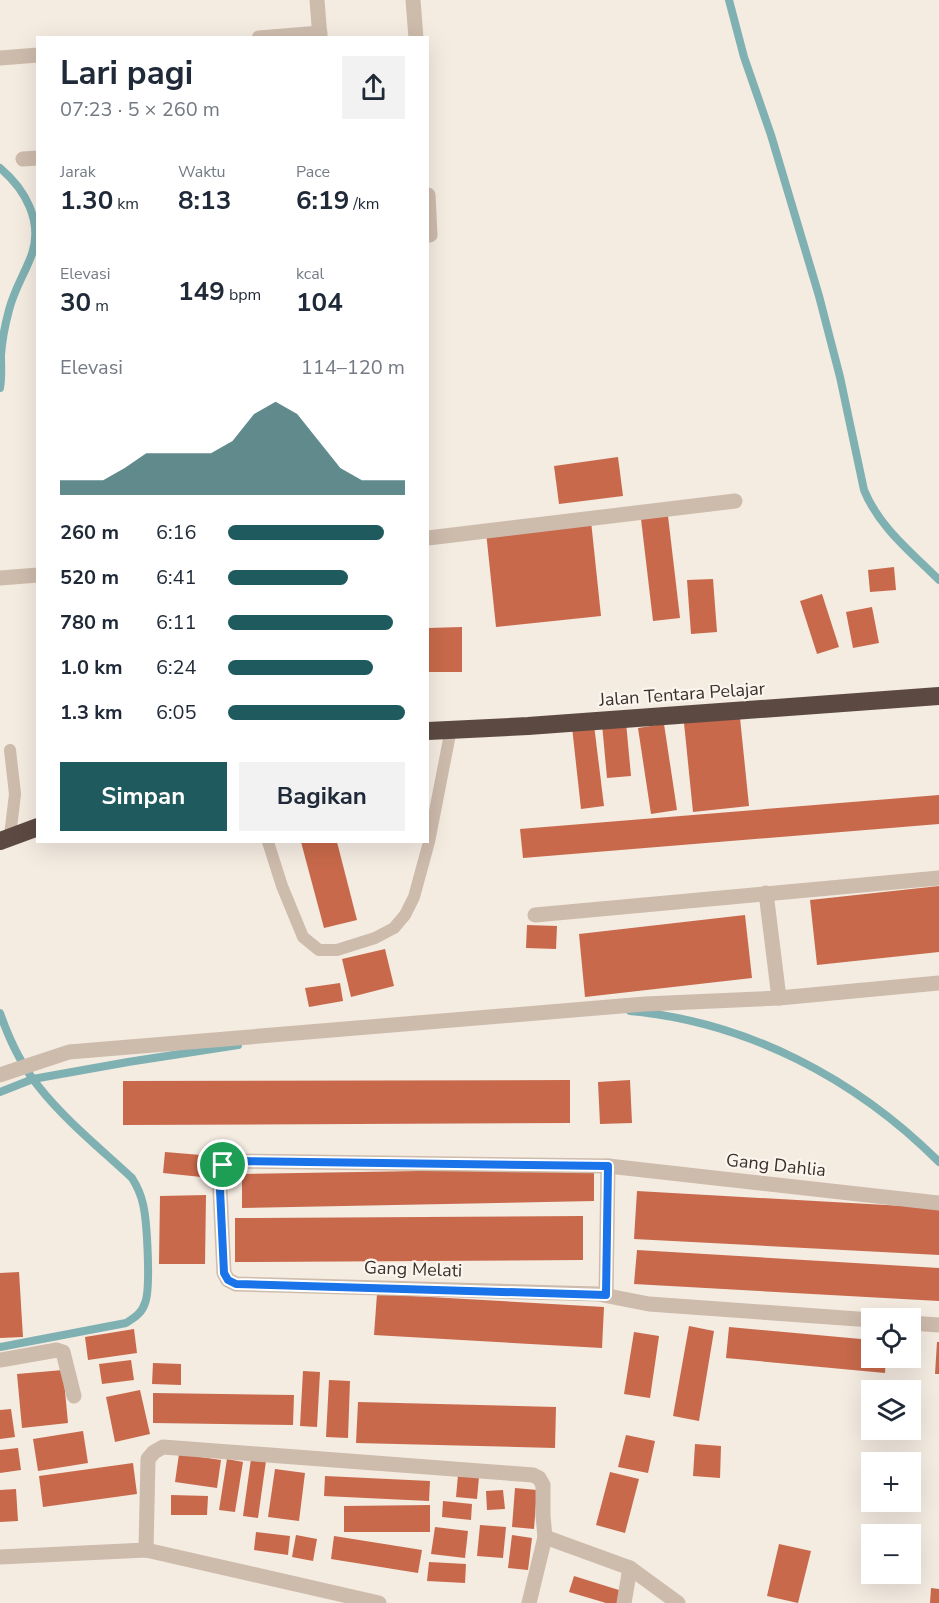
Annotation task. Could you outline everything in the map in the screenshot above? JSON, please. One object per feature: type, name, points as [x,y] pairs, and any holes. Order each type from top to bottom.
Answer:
[{"type":"highway","name":"Jalan Tentara Pelajar","points":[[429,731],[528,726],[939,696]]},
{"type":"highway","points":[[5,838],[36,828]]},
{"type":"street","points":[[300,36],[320,35],[317,0]]},
{"type":"street","points":[[413,0],[416,36]]},
{"type":"street","points":[[0,58],[36,55]]},
{"type":"street","points":[[429,215],[429,235]]},
{"type":"street","points":[[429,538],[735,501]]},
{"type":"street","points":[[0,578],[36,575]]},
{"type":"street","points":[[535,915],[939,878]]},
{"type":"street","points":[[766,893],[779,998]]},
{"type":"street","points":[[0,1075],[69,1052],[634,1005],[779,998],[939,983]]},
{"type":"street","name":"Gang Dahlia","points":[[224,1273],[219,1169],[229,1161],[608,1166],[939,1203]]},
{"type":"street","points":[[606,1295],[608,1166]]},
{"type":"street","name":"Gang Melati","points":[[224,1273],[228,1280],[236,1284],[606,1295],[649,1304],[861,1319]]},
{"type":"street","points":[[921,1324],[939,1325]]},
{"type":"street","points":[[0,1360],[57,1350],[63,1352],[74,1396]]},
{"type":"street","points":[[146,1550],[148,1459],[154,1452],[163,1448],[533,1475],[539,1478],[543,1485],[545,1537],[530,1603]]},
{"type":"street","points":[[545,1537],[630,1568],[678,1603]]},
{"type":"street","points":[[0,1557],[146,1550],[379,1603]]},
{"type":"street","points":[[624,1603],[630,1568]]},
{"type":"lane","points":[[429,842],[433,795],[450,729]]},
{"type":"lane","points":[[5,838],[15,794],[10,750]]},
{"type":"lane","points":[[268,843],[303,937],[319,950],[337,950],[375,938],[394,928],[405,915],[414,897],[429,843]]},
{"type":"building","points":[[618,457],[623,496],[559,504],[554,466]]},
{"type":"building","points":[[668,516],[680,618],[653,621],[641,519]]},
{"type":"building","points":[[591,521],[601,616],[496,627],[486,532]]},
{"type":"building","points":[[894,567],[896,590],[870,592],[868,570]]},
{"type":"building","points":[[713,579],[717,632],[691,634],[687,580]]},
{"type":"building","points":[[822,594],[839,647],[817,654],[800,601]]},
{"type":"building","points":[[872,607],[879,643],[853,648],[846,612]]},
{"type":"building","points":[[462,627],[462,672],[429,672],[429,628]]},
{"type":"building","points":[[740,718],[749,806],[693,812],[684,723]]},
{"type":"building","points":[[626,722],[631,776],[607,778],[602,724]]},
{"type":"building","points":[[664,724],[677,810],[651,814],[638,728]]},
{"type":"building","points":[[594,725],[604,806],[581,809],[572,727]]},
{"type":"building","points":[[939,795],[939,824],[523,858],[520,829]]},
{"type":"building","points":[[301,843],[337,843],[357,920],[324,928]]},
{"type":"building","points":[[939,886],[939,952],[817,965],[810,900]]},
{"type":"building","points":[[745,915],[752,978],[585,997],[579,934]]},
{"type":"building","points":[[527,925],[557,926],[556,949],[526,948]]},
{"type":"building","points":[[385,949],[394,986],[351,997],[342,959]]},
{"type":"building","points":[[340,983],[343,1001],[309,1007],[305,988]]},
{"type":"building","points":[[570,1080],[570,1123],[123,1125],[123,1081]]},
{"type":"building","points":[[630,1080],[632,1123],[600,1124],[598,1082]]},
{"type":"building","points":[[165,1152],[213,1156],[211,1178],[163,1173]]},
{"type":"building","points":[[594,1168],[594,1201],[242,1208],[242,1174]]},
{"type":"building","points":[[637,1191],[939,1208],[939,1255],[634,1239]]},
{"type":"building","points":[[206,1195],[205,1264],[159,1264],[160,1196]]},
{"type":"building","points":[[583,1216],[583,1260],[235,1262],[235,1218]]},
{"type":"building","points":[[637,1250],[939,1268],[939,1301],[634,1284]]},
{"type":"building","points":[[19,1272],[23,1337],[0,1338],[0,1273]]},
{"type":"building","points":[[377,1294],[604,1307],[602,1348],[374,1335]]},
{"type":"building","points":[[689,1326],[714,1331],[699,1421],[673,1416]]},
{"type":"building","points":[[729,1327],[861,1339],[861,1368],[885,1368],[885,1373],[726,1358]]},
{"type":"building","points":[[134,1329],[137,1353],[88,1360],[85,1337]]},
{"type":"building","points":[[634,1332],[659,1336],[650,1398],[624,1394]]},
{"type":"building","points":[[937,1342],[939,1342],[939,1374],[935,1374]]},
{"type":"building","points":[[131,1360],[134,1380],[102,1384],[99,1364]]},
{"type":"building","points":[[153,1363],[181,1364],[181,1385],[152,1384]]},
{"type":"building","points":[[63,1370],[68,1423],[22,1428],[17,1374]]},
{"type":"building","points":[[303,1371],[320,1372],[317,1427],[300,1426]]},
{"type":"building","points":[[329,1380],[350,1381],[348,1438],[326,1437]]},
{"type":"building","points":[[140,1390],[150,1434],[115,1442],[106,1397]]},
{"type":"building","points":[[153,1393],[294,1395],[293,1425],[153,1423]]},
{"type":"building","points":[[358,1402],[556,1407],[555,1448],[356,1443]]},
{"type":"building","points":[[11,1409],[15,1437],[0,1439],[0,1410]]},
{"type":"building","points":[[83,1431],[88,1463],[38,1471],[33,1439]]},
{"type":"building","points":[[626,1435],[655,1441],[648,1473],[618,1467]]},
{"type":"building","points":[[695,1444],[721,1446],[720,1478],[693,1476]]},
{"type":"building","points":[[18,1448],[21,1470],[0,1473],[0,1450]]},
{"type":"building","points":[[179,1454],[221,1460],[217,1488],[175,1482]]},
{"type":"building","points":[[227,1459],[243,1462],[235,1512],[219,1510]]},
{"type":"building","points":[[251,1459],[266,1461],[258,1518],[243,1516]]},
{"type":"building","points":[[133,1463],[137,1494],[43,1507],[39,1476]]},
{"type":"building","points":[[275,1469],[305,1473],[299,1521],[268,1517]]},
{"type":"building","points":[[610,1472],[639,1479],[625,1533],[596,1525]]},
{"type":"building","points":[[458,1475],[479,1477],[477,1499],[456,1497]]},
{"type":"building","points":[[325,1476],[430,1481],[429,1501],[324,1496]]},
{"type":"building","points":[[515,1488],[537,1490],[534,1529],[512,1527]]},
{"type":"building","points":[[16,1489],[18,1521],[0,1522],[0,1490]]},
{"type":"building","points":[[503,1490],[505,1509],[487,1510],[486,1491]]},
{"type":"building","points":[[171,1495],[208,1496],[207,1515],[171,1515]]},
{"type":"building","points":[[443,1501],[472,1504],[471,1520],[442,1517]]},
{"type":"building","points":[[430,1505],[430,1532],[344,1532],[344,1506]]},
{"type":"building","points":[[480,1525],[506,1527],[503,1558],[477,1556]]},
{"type":"building","points":[[435,1527],[468,1531],[465,1558],[431,1554]]},
{"type":"building","points":[[256,1532],[290,1536],[288,1555],[254,1550]]},
{"type":"building","points":[[296,1535],[317,1539],[313,1561],[292,1557]]},
{"type":"building","points":[[512,1535],[532,1538],[528,1570],[508,1568]]},
{"type":"building","points":[[334,1536],[422,1550],[418,1573],[331,1559]]},
{"type":"building","points":[[779,1544],[811,1551],[798,1603],[767,1596]]},
{"type":"building","points":[[429,1562],[466,1564],[465,1583],[427,1581]]},
{"type":"building","points":[[574,1576],[622,1591],[619,1603],[606,1603],[569,1592]]},
{"type":"building","points":[[931,1588],[939,1589],[939,1603],[930,1603]]},
{"type":"waterway","points":[[729,0],[744,57],[771,135],[819,296],[840,377],[864,490],[878,516],[887,527],[939,580]]},
{"type":"waterway","points":[[0,168],[17,186],[30,206],[35,230],[32,254],[14,295],[6,321],[1,349],[0,388]]},
{"type":"waterway","points":[[630,1011],[674,1017],[716,1028],[758,1042],[798,1060],[836,1081],[872,1105],[907,1132],[939,1162]]},
{"type":"waterway","points":[[0,1013],[16,1052],[39,1087],[134,1181],[141,1197],[144,1213],[148,1270],[144,1306],[126,1323],[0,1347]]},
{"type":"waterway","points":[[0,1092],[33,1079],[238,1045]]},
{"type":"route","points":[[229,1161],[608,1166],[606,1295],[236,1284],[228,1280],[224,1273],[219,1169],[223,1165],[229,1161]]}]
